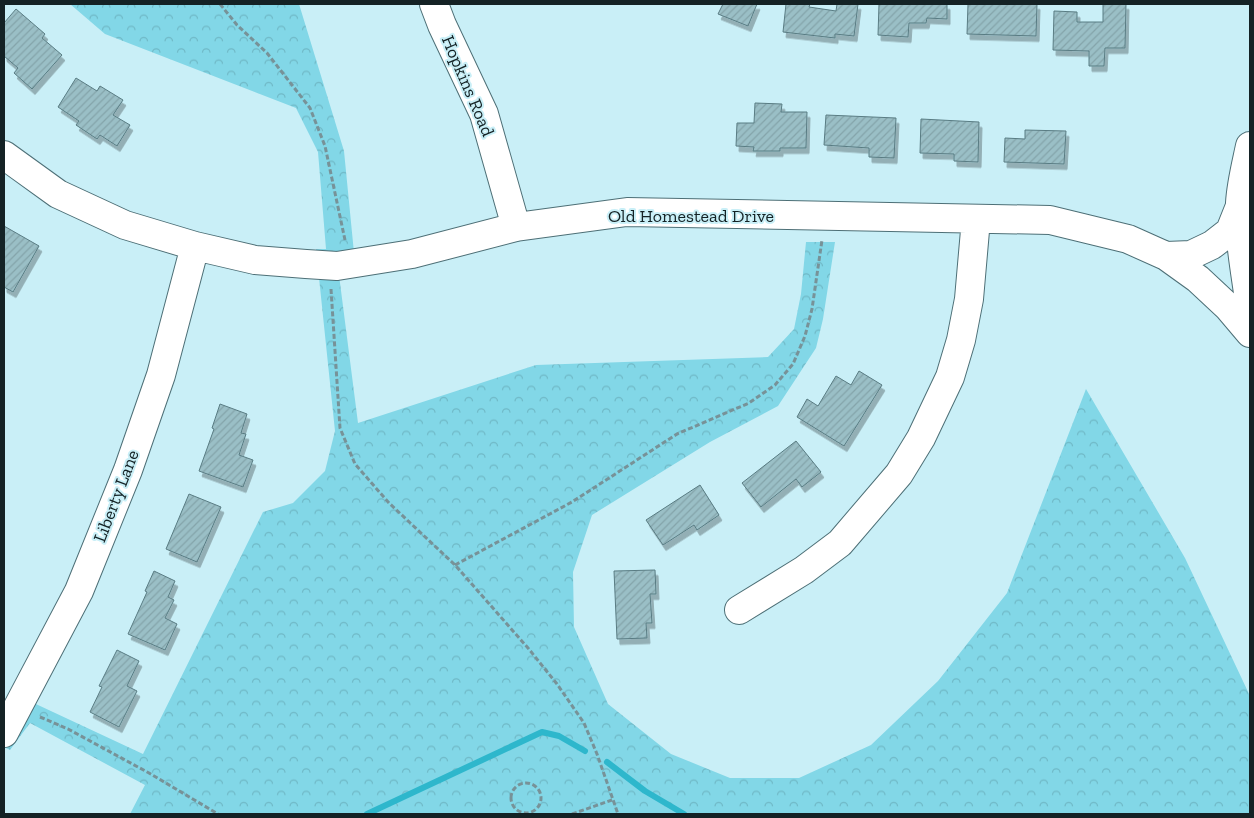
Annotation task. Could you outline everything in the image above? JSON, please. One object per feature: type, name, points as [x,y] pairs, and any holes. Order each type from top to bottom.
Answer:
[{"type":"street","name":"Hopkins Road","points":[[434,4],[484,114],[516,227]]},
{"type":"street","points":[[1250,146],[1244,169],[1240,205],[1242,245],[1250,308]]},
{"type":"street","name":"Old Homestead Drive","points":[[4,155],[58,194],[126,225],[195,246],[255,260],[337,266],[412,254],[516,227],[627,212],[1050,220],[1128,240],[1166,256],[1198,279],[1228,307],[1250,333]]},
{"type":"street","points":[[1166,256],[1191,255],[1212,245],[1230,231],[1240,205]]},
{"type":"street","points":[[739,610],[804,570],[840,543],[899,474],[922,438],[950,377],[961,340],[969,299],[976,219]]},
{"type":"street","name":"Liberty Lane","points":[[8,727],[79,591],[128,470],[161,375],[195,246]]},
{"type":"path","points":[[220,4],[237,25],[266,52],[310,108],[325,146],[347,249],[330,280],[340,428],[355,464],[389,503],[455,566],[528,648],[557,684],[584,723],[618,814]]},
{"type":"path","points":[[455,566],[572,502],[678,434],[749,403],[776,385],[793,364],[812,309],[825,216]]},
{"type":"path","points":[[8,727],[33,714],[68,729],[149,773],[218,814]]},
{"type":"path","points":[[531,784],[541,795],[540,805],[533,813],[518,811],[512,804],[512,795],[517,787],[531,784]]},
{"type":"path","points":[[572,814],[612,800]]},
{"type":"green space","points":[[70,4],[299,4],[344,151],[356,273],[339,275],[358,423],[536,365],[768,357],[794,329],[801,294],[806,242],[835,242],[823,319],[816,348],[778,406],[710,442],[592,515],[573,572],[574,627],[608,704],[671,754],[730,778],[799,778],[871,745],[938,681],[1007,593],[1086,389],[1185,558],[1250,696],[1250,814],[130,814],[145,785],[30,723],[10,750],[4,747],[4,705],[12,691],[143,754],[263,512],[293,503],[325,471],[335,431],[316,249],[326,249],[318,152],[296,108],[105,34]]},
{"type":"building","points":[[723,4],[757,4],[748,26],[718,14]]},
{"type":"building","points":[[786,4],[810,4],[809,7],[836,11],[837,4],[858,4],[854,36],[835,34],[835,38],[783,32]]},
{"type":"building","points":[[879,4],[947,4],[947,19],[927,18],[926,23],[909,23],[908,37],[878,35]]},
{"type":"building","points":[[968,4],[1037,4],[1036,36],[967,34]]},
{"type":"building","points":[[1103,4],[1126,4],[1125,48],[1105,48],[1104,66],[1089,66],[1089,51],[1053,50],[1054,11],[1077,12],[1077,22],[1103,22]]},
{"type":"building","points":[[16,9],[45,34],[42,38],[62,55],[32,89],[14,73],[18,68],[4,56],[4,23]]},
{"type":"building","points":[[76,78],[97,91],[100,86],[123,100],[113,115],[130,125],[117,146],[100,135],[97,139],[76,125],[79,121],[58,107]]},
{"type":"building","points":[[755,103],[782,104],[781,112],[807,112],[806,148],[780,148],[780,151],[753,151],[754,147],[736,146],[737,123],[754,123]]},
{"type":"building","points":[[826,115],[896,118],[894,158],[869,157],[869,148],[824,145]]},
{"type":"building","points":[[921,119],[979,122],[978,162],[954,161],[954,154],[920,153]]},
{"type":"building","points":[[1025,130],[1066,131],[1064,164],[1004,162],[1005,138],[1025,139]]},
{"type":"building","points":[[4,226],[39,246],[13,292],[4,287]]},
{"type":"building","points":[[859,371],[882,385],[844,446],[797,417],[807,399],[818,406],[836,376],[851,385]]},
{"type":"building","points":[[220,404],[247,414],[241,433],[246,434],[239,455],[253,460],[243,487],[199,471],[214,429],[212,428]]},
{"type":"building","points":[[796,441],[821,472],[802,487],[796,479],[761,507],[742,483]]},
{"type":"building","points":[[700,485],[719,515],[697,530],[694,525],[663,545],[646,520]]},
{"type":"building","points":[[189,494],[221,507],[197,562],[166,549]]},
{"type":"building","points":[[655,570],[656,594],[650,594],[652,623],[646,623],[647,638],[617,639],[614,571]]},
{"type":"building","points":[[154,571],[175,581],[168,597],[174,600],[165,618],[177,624],[165,650],[128,634],[147,592],[145,591]]},
{"type":"building","points":[[117,650],[139,661],[127,686],[137,691],[119,727],[90,712],[102,687],[99,686]]},
{"type":"waterway","points":[[367,814],[542,732],[559,736],[585,751]]},
{"type":"waterway","points":[[607,762],[645,791],[684,814]]}]
